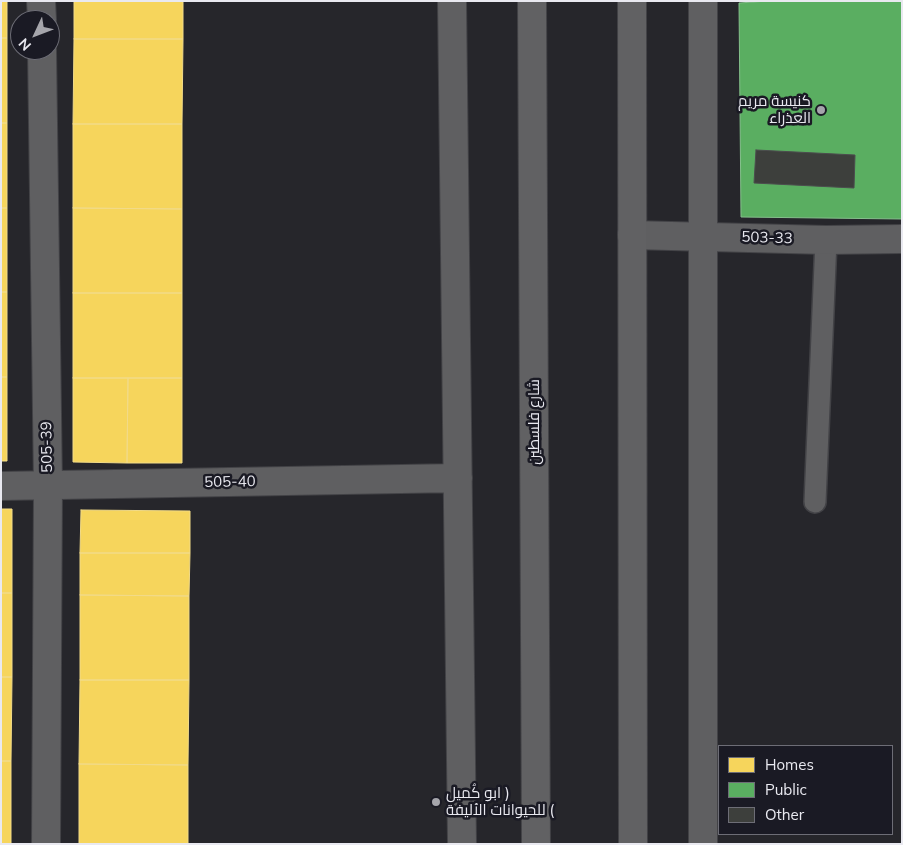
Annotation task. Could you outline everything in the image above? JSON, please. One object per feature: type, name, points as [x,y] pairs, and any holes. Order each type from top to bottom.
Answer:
[{"type":"main road","name":"شارع فلسطين","points":[[532,1],[536,844]]},
{"type":"main road","points":[[632,1],[633,844]]},
{"type":"street","points":[[452,1],[462,844]]},
{"type":"street","points":[[703,1],[703,844]]},
{"type":"street","name":"505-39","points":[[42,60],[48,486],[46,844]]},
{"type":"street","name":"503-33","points":[[632,235],[826,240],[902,239]]},
{"type":"street","name":"505-40","points":[[1,486],[458,478]]},
{"type":"lane","points":[[815,502],[826,240]]},
{"type":"building: Homes","points":[[1,1],[7,1],[7,38],[1,38]]},
{"type":"building: Homes","points":[[74,1],[183,1],[183,39],[74,39]]},
{"type":"building: Homes","points":[[875,1],[902,1],[902,184],[876,184]]},
{"type":"building: Homes","points":[[1,38],[7,38],[7,123],[1,123]]},
{"type":"building: Homes","points":[[74,39],[183,39],[182,124],[73,124]]},
{"type":"building: Homes","points":[[1,123],[7,123],[7,208],[1,208]]},
{"type":"building: Homes","points":[[73,124],[182,124],[182,209],[73,208]]},
{"type":"building: Homes","points":[[1,208],[7,208],[7,292],[1,292]]},
{"type":"building: Homes","points":[[73,208],[182,209],[182,293],[73,293]]},
{"type":"building: Homes","points":[[1,292],[7,292],[7,377],[1,377]]},
{"type":"building: Homes","points":[[73,293],[182,293],[182,378],[73,378]]},
{"type":"building: Homes","points":[[1,377],[7,377],[7,461],[1,461]]},
{"type":"building: Homes","points":[[73,378],[128,378],[127,463],[73,462]]},
{"type":"building: Homes","points":[[128,378],[182,378],[182,463],[127,463]]},
{"type":"building: Homes","points":[[1,509],[12,509],[12,593],[1,593]]},
{"type":"building: Homes","points":[[81,510],[190,511],[190,553],[80,553]]},
{"type":"building: Homes","points":[[80,553],[190,553],[189,596],[80,595]]},
{"type":"building: Homes","points":[[1,593],[12,593],[12,677],[1,677]]},
{"type":"building: Homes","points":[[80,595],[189,596],[189,680],[80,680]]},
{"type":"building: Homes","points":[[1,677],[12,677],[11,761],[1,761]]},
{"type":"building: Homes","points":[[80,680],[189,680],[188,765],[79,764]]},
{"type":"building: Homes","points":[[1,761],[11,761],[11,844],[1,844]]},
{"type":"building: Homes","points":[[79,764],[188,765],[188,844],[79,844]]},
{"type":"building: Public","name":"كنيسة مريم العذراء","points":[[768,1],[902,1],[902,219],[741,217],[739,3]]},
{"type":"building: Other","points":[[756,150],[855,155],[854,188],[754,183]]},
{"type":"place","name":"كنيسة مريم العذراء","points":[[821,110]]},
{"type":"place","name":"ابو كُميل ) للحيوانات الأليفة (","points":[[436,802]]}]
